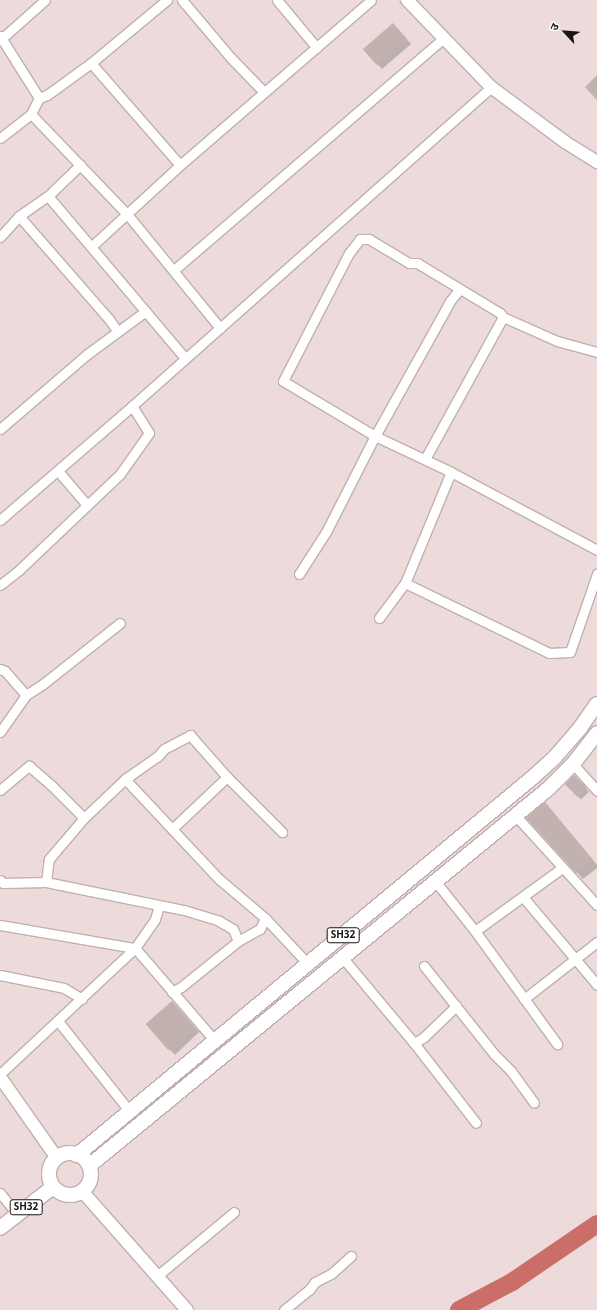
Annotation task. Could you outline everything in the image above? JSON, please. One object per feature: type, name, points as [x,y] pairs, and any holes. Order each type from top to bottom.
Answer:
[{"type":"main road","points":[[407,0],[491,87],[565,142],[597,162]]},
{"type":"main road","name":"SH32","points":[[77,1155],[532,778],[560,752],[597,704]]},
{"type":"main road","name":"SH32","points":[[89,1166],[548,789],[573,764],[597,733]]},
{"type":"main road","points":[[0,1077],[57,1158]]},
{"type":"main road","points":[[67,1154],[77,1155],[89,1166],[89,1182],[78,1194],[67,1195],[53,1187],[49,1172],[53,1162],[57,1158],[67,1154]]},
{"type":"main road","name":"SH32","points":[[0,1228],[53,1187]]},
{"type":"main road","points":[[82,1191],[187,1310]]},
{"type":"street","points":[[39,98],[1,38],[45,0]]},
{"type":"street","points":[[0,138],[31,114],[39,98],[47,96],[91,63],[153,4],[167,0]]},
{"type":"street","points":[[182,0],[231,58],[264,92]]},
{"type":"street","points":[[277,0],[317,48]]},
{"type":"street","points":[[92,246],[180,165],[371,0]]},
{"type":"street","points":[[174,270],[444,38]]},
{"type":"street","points":[[91,63],[180,165]]},
{"type":"street","points":[[0,520],[58,471],[64,463],[132,406],[491,87]]},
{"type":"street","points":[[31,114],[127,214],[220,328]]},
{"type":"street","points":[[0,236],[19,216],[48,196],[80,165]]},
{"type":"street","points":[[48,196],[92,246],[185,358]]},
{"type":"street","points":[[19,216],[109,319],[117,331]]},
{"type":"street","points":[[597,352],[557,342],[503,317],[500,312],[459,290],[417,264],[409,263],[369,239],[360,239],[349,253],[283,381],[376,436],[451,472],[597,550]]},
{"type":"street","points":[[299,574],[326,532],[376,436],[450,302],[459,290]]},
{"type":"street","points":[[0,429],[86,355],[146,311]]},
{"type":"street","points":[[425,459],[503,317]]},
{"type":"street","points":[[0,586],[19,570],[120,474],[149,433],[132,406]]},
{"type":"street","points":[[58,471],[87,505]]},
{"type":"street","points":[[379,618],[405,583],[451,472]]},
{"type":"street","points":[[405,583],[549,653],[570,652],[597,574]]},
{"type":"street","points":[[0,732],[26,695],[44,684],[120,623]]},
{"type":"street","points":[[0,668],[5,671],[26,695]]},
{"type":"street","points":[[46,882],[49,859],[84,818],[125,779],[157,757],[164,749],[190,735],[227,778],[282,832]]},
{"type":"street","points":[[573,764],[597,791]]},
{"type":"street","points":[[0,790],[29,766],[52,786],[84,818]]},
{"type":"street","points":[[172,829],[227,778]]},
{"type":"street","points":[[125,779],[220,879],[266,918],[308,964]]},
{"type":"street","points":[[515,815],[597,905]]},
{"type":"street","points":[[475,931],[562,868]]},
{"type":"street","points":[[0,880],[3,883],[46,882],[184,910],[219,921],[233,929],[238,941]]},
{"type":"street","points":[[435,881],[475,931],[557,1044]]},
{"type":"street","points":[[523,897],[597,985]]},
{"type":"street","points":[[0,1074],[82,999],[134,948],[156,919],[159,906]]},
{"type":"street","points":[[172,992],[181,987],[238,941],[260,929],[266,918]]},
{"type":"street","points":[[0,925],[134,948],[215,1041]]},
{"type":"street","points":[[524,999],[597,942]]},
{"type":"street","points":[[342,957],[414,1043],[476,1123]]},
{"type":"street","points":[[424,966],[494,1054],[511,1071],[534,1103]]},
{"type":"street","points":[[0,975],[64,988],[82,999]]},
{"type":"street","points":[[414,1043],[424,1037],[456,1006]]},
{"type":"street","points":[[58,1021],[130,1112]]},
{"type":"street","points":[[0,1193],[17,1214]]},
{"type":"street","points":[[157,1276],[234,1212]]},
{"type":"street","points":[[284,1310],[309,1290],[314,1282],[331,1274],[351,1256]]},
{"type":"building","points":[[393,23],[407,39],[377,65],[363,49]]},
{"type":"building","points":[[597,75],[597,100],[585,87]]},
{"type":"building","points":[[574,775],[587,788],[578,797],[565,784]]},
{"type":"building","points":[[545,802],[593,860],[576,873],[526,818]]},
{"type":"building","points":[[172,1001],[195,1027],[169,1050],[146,1024]]},
{"type":"waterway","points":[[459,1310],[512,1282],[597,1224]]}]
